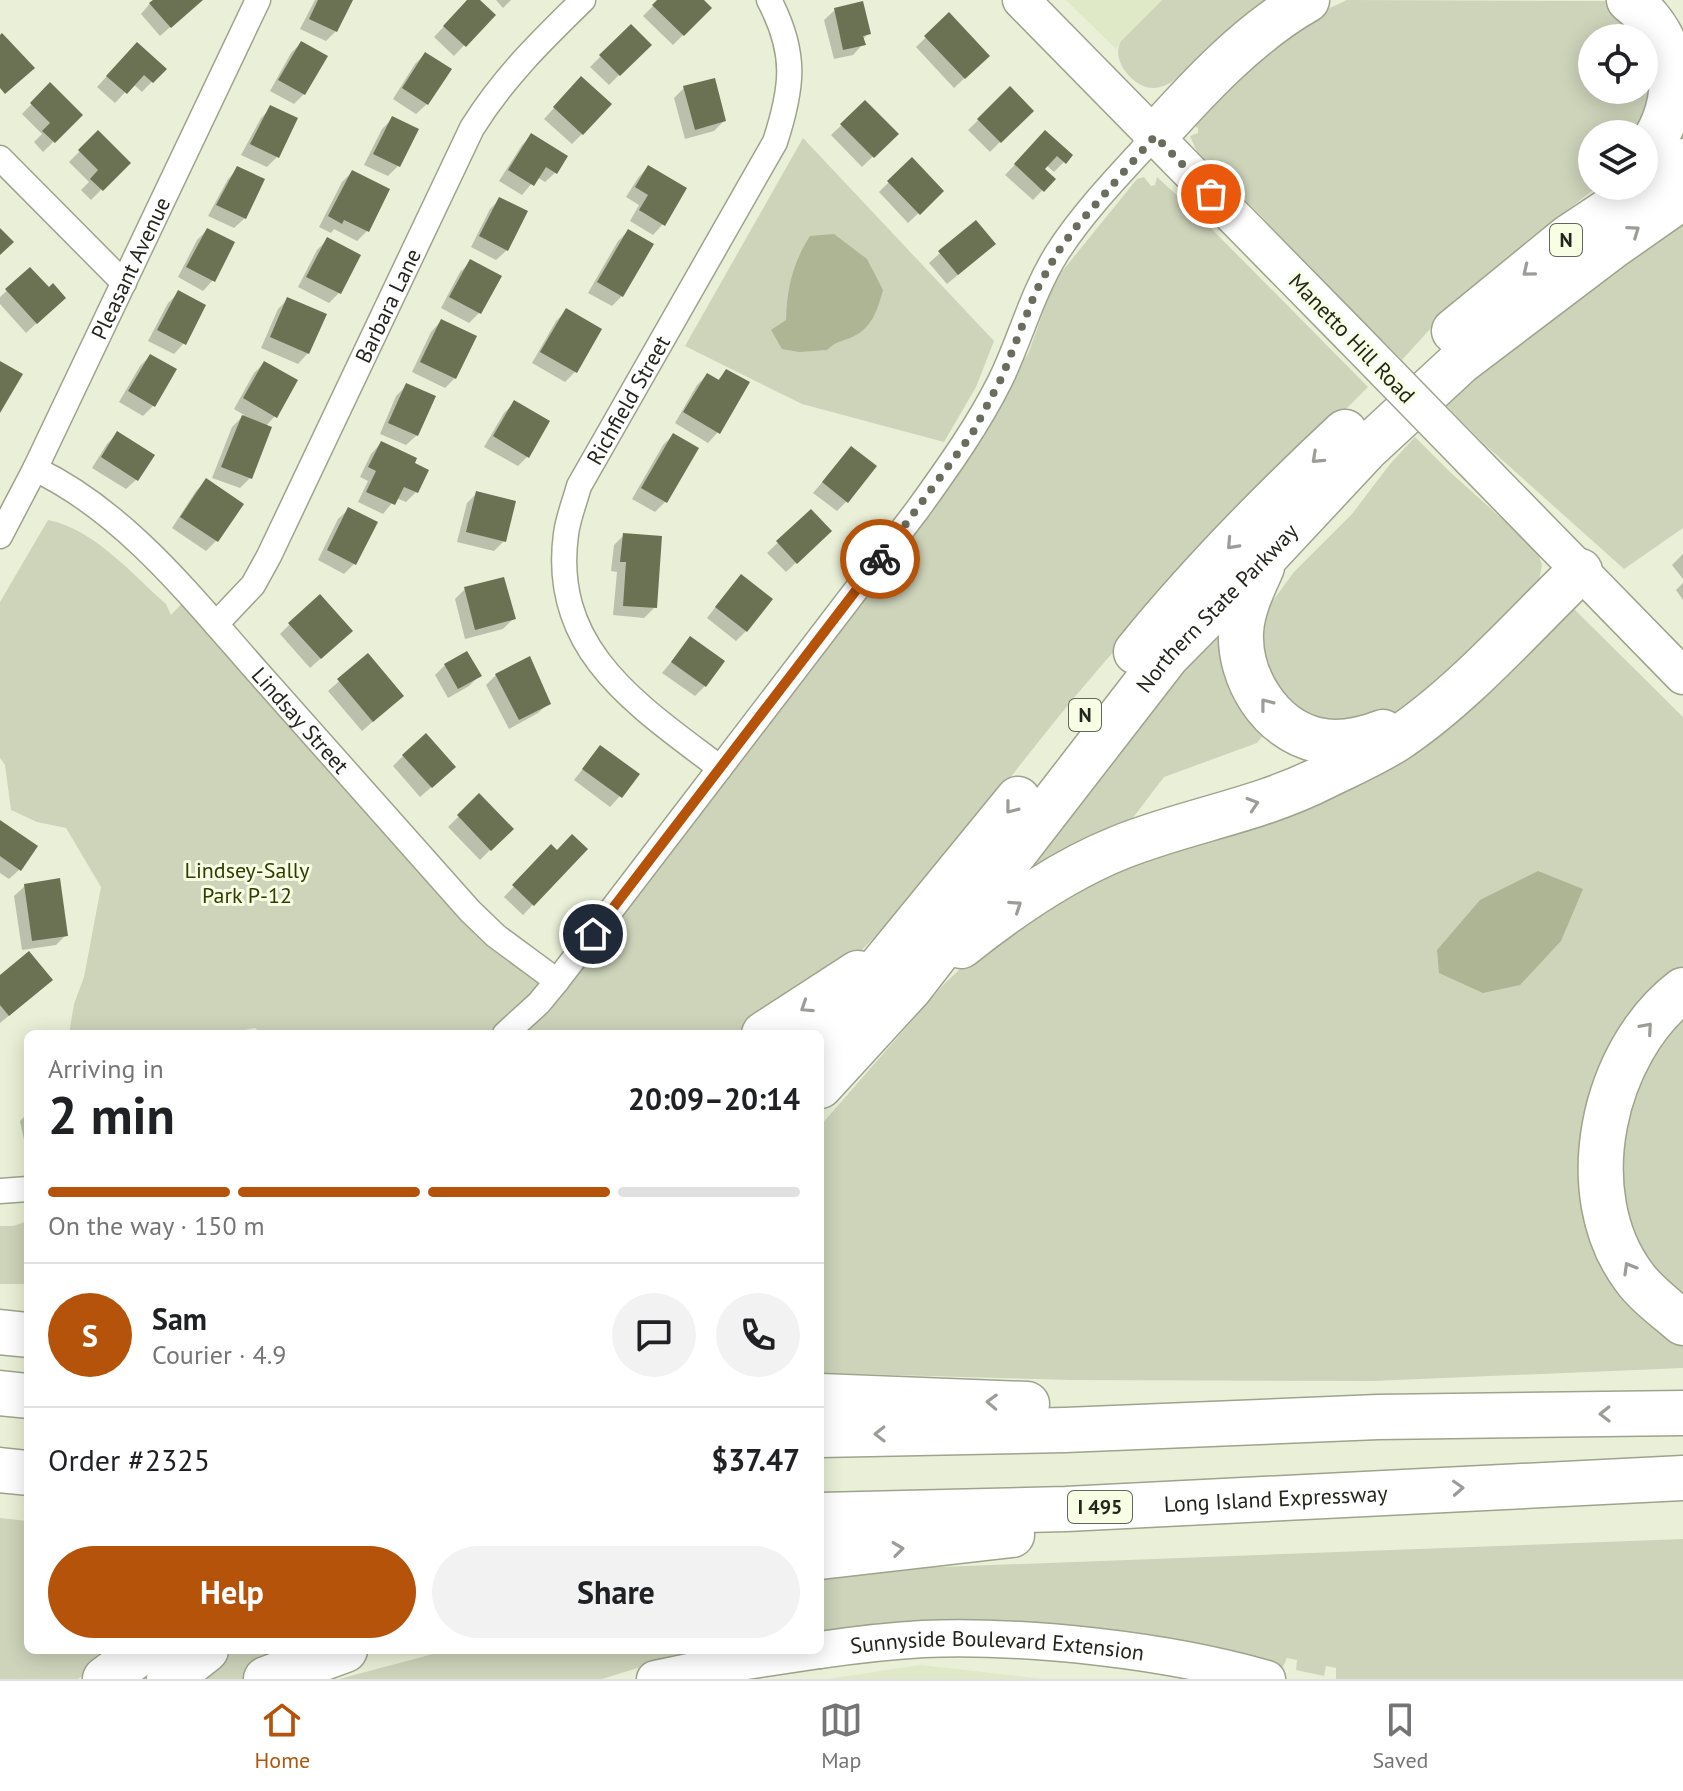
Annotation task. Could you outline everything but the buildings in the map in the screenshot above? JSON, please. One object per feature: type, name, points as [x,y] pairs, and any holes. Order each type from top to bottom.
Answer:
[{"type":"highway","points":[[1155,136],[1243,48],[1280,16],[1307,0]]},
{"type":"highway","points":[[1629,0],[1647,16],[1666,45],[1675,86],[1671,109],[1658,136]]},
{"type":"highway","name":"Northern State Parkway","points":[[824,1037],[902,969],[951,883],[1173,607],[1275,498],[1456,329],[1569,237],[1683,161]]},
{"type":"highway","name":"Northern State Parkway","points":[[824,1080],[902,969],[1167,656],[1367,448],[1460,362],[1683,197]]},
{"type":"highway","points":[[1569,237],[1599,200]]},
{"type":"highway","points":[[1268,554],[1252,587],[1241,630],[1242,653],[1249,679],[1267,709],[1291,729],[1315,740],[1336,742],[1363,740],[1392,729],[1436,696],[1576,567]]},
{"type":"highway","points":[[772,1030],[986,926],[1052,881],[1121,847],[1319,780],[1395,740],[1441,706],[1576,567]]},
{"type":"highway","points":[[1683,990],[1637,1040],[1620,1073],[1606,1111],[1601,1152],[1602,1194],[1613,1239],[1634,1278],[1683,1323]]},
{"type":"highway","points":[[0,1309],[24,1308]]},
{"type":"highway","points":[[0,1332],[24,1335]]},
{"type":"highway","points":[[0,1393],[24,1396]]},
{"type":"highway","points":[[824,1396],[1378,1417]]},
{"type":"highway","points":[[824,1435],[1065,1430],[1378,1417],[1683,1413]]},
{"type":"highway","points":[[0,1470],[24,1473]]},
{"type":"highway","name":"Long Island Expressway","points":[[824,1515],[1066,1509],[1683,1478]]},
{"type":"highway","points":[[824,1557],[1380,1492]]},
{"type":"highway","points":[[105,1679],[139,1654]]},
{"type":"highway","points":[[169,1679],[201,1654]]},
{"type":"highway","points":[[266,1679],[334,1654]]},
{"type":"main road","name":"Manetto Hill Road","points":[[1021,0],[1683,676]]},
{"type":"main road","name":"Sunnyside Boulevard Extension","points":[[824,1650],[924,1639],[1051,1644],[1149,1655],[1267,1679]]},
{"type":"main road","name":"Sunnyside Boulevard Extension","points":[[655,1679],[793,1654]]},
{"type":"street","name":"Pleasant Avenue","points":[[0,536],[35,469],[258,0]]},
{"type":"street","name":"Barbara Lane","points":[[216,624],[253,585],[269,556],[472,128],[495,92],[527,55],[583,0]]},
{"type":"street","name":"Richfield Street","points":[[720,768],[653,718],[605,673],[573,616],[564,574],[566,533],[579,486],[775,142],[788,102],[790,74],[788,49],[779,19],[769,0]]},
{"type":"street","points":[[509,1030],[539,1003],[557,981],[918,509],[972,434],[1002,377],[1036,291],[1057,253],[1155,136]]},
{"type":"street","points":[[0,158],[124,283]]},
{"type":"street","name":"Lindsay Street","points":[[35,469],[58,480],[111,518],[147,551],[216,624],[470,911],[496,936],[557,981]]},
{"type":"street","points":[[0,1191],[24,1189]]},
{"type":"shaded area","points":[[1066,0],[1162,0],[1116,49]]},
{"type":"shaded area","points":[[834,234],[867,259],[883,290],[876,312],[864,330],[827,350],[799,352],[782,349],[771,330],[786,320],[790,286],[799,256],[810,236]]},
{"type":"shaded area","points":[[1538,871],[1583,889],[1561,941],[1520,985],[1483,993],[1439,973],[1437,950],[1480,900]]},
{"type":"shaded area","points":[[920,1665],[1044,1679],[828,1679]]},
{"type":"green space","points":[[1162,0],[1264,0],[1173,81],[1149,88],[1126,72],[1119,60],[1119,47],[1121,41]]},
{"type":"green space","points":[[1347,0],[1612,1],[1640,24],[1578,24],[1578,104],[1658,104],[1658,56],[1664,93],[1660,117],[1658,120],[1578,120],[1578,200],[1580,200],[1459,297],[1402,360],[1283,245],[1264,219],[1197,152],[1190,136],[1198,133],[1198,128],[1191,124],[1224,83],[1253,56],[1308,18]]},
{"type":"green space","points":[[803,138],[994,341],[976,387],[944,442],[802,404],[685,346]]},
{"type":"green space","name":"Lindsey-Sally Park P-12","points":[[1144,177],[1151,186],[1155,185],[1157,177],[1368,387],[1162,598],[1061,714],[959,842],[888,924],[807,998],[758,1030],[70,1030],[74,1004],[84,977],[101,887],[66,828],[37,822],[11,810],[5,765],[0,758],[0,602],[48,520],[81,533],[112,554],[166,604],[171,615],[189,596],[552,981],[1028,354],[1055,280],[1137,179]]},
{"type":"green space","points":[[1683,221],[1683,528],[1624,569],[1482,442],[1444,403],[1560,310]]},
{"type":"green space","points":[[1415,437],[1537,550],[1542,565],[1539,581],[1445,677],[1393,717],[1347,734],[1275,703],[1256,614],[1263,614],[1294,572],[1352,514]]},
{"type":"green space","points":[[1564,603],[1575,610],[1683,717],[1683,976],[1588,1192],[1683,1341],[1683,1368],[1373,1381],[1070,1380],[824,1373],[824,1121],[945,983],[1003,929],[1073,882],[1287,804]]},
{"type":"green space","points":[[1231,619],[1264,734],[1257,743],[1164,777],[1116,840],[996,911],[1126,736]]},
{"type":"green space","points":[[1683,1011],[1683,1304],[1668,1296],[1626,1228],[1612,1150],[1633,1076]]},
{"type":"green space","points":[[24,1222],[24,1284],[0,1284],[0,1226]]},
{"type":"green space","points":[[0,1518],[24,1521],[24,1654],[116,1654],[78,1679],[0,1679]]},
{"type":"green space","points":[[1683,1539],[1683,1679],[1336,1679],[1336,1668],[1326,1666],[1324,1676],[1296,1670],[1297,1660],[1287,1658],[1283,1667],[1122,1637],[824,1634],[824,1575],[861,1570]]},
{"type":"green space","points":[[229,1654],[309,1654],[245,1679],[199,1679]]},
{"type":"green space","points":[[433,1654],[706,1654],[644,1666],[602,1679],[339,1679]]},
{"type":"way so far","points":[[880,559],[972,434],[1002,377],[1036,291],[1057,253],[1155,136],[1211,194]]},
{"type":"route","points":[[593,934],[880,559]]}]
